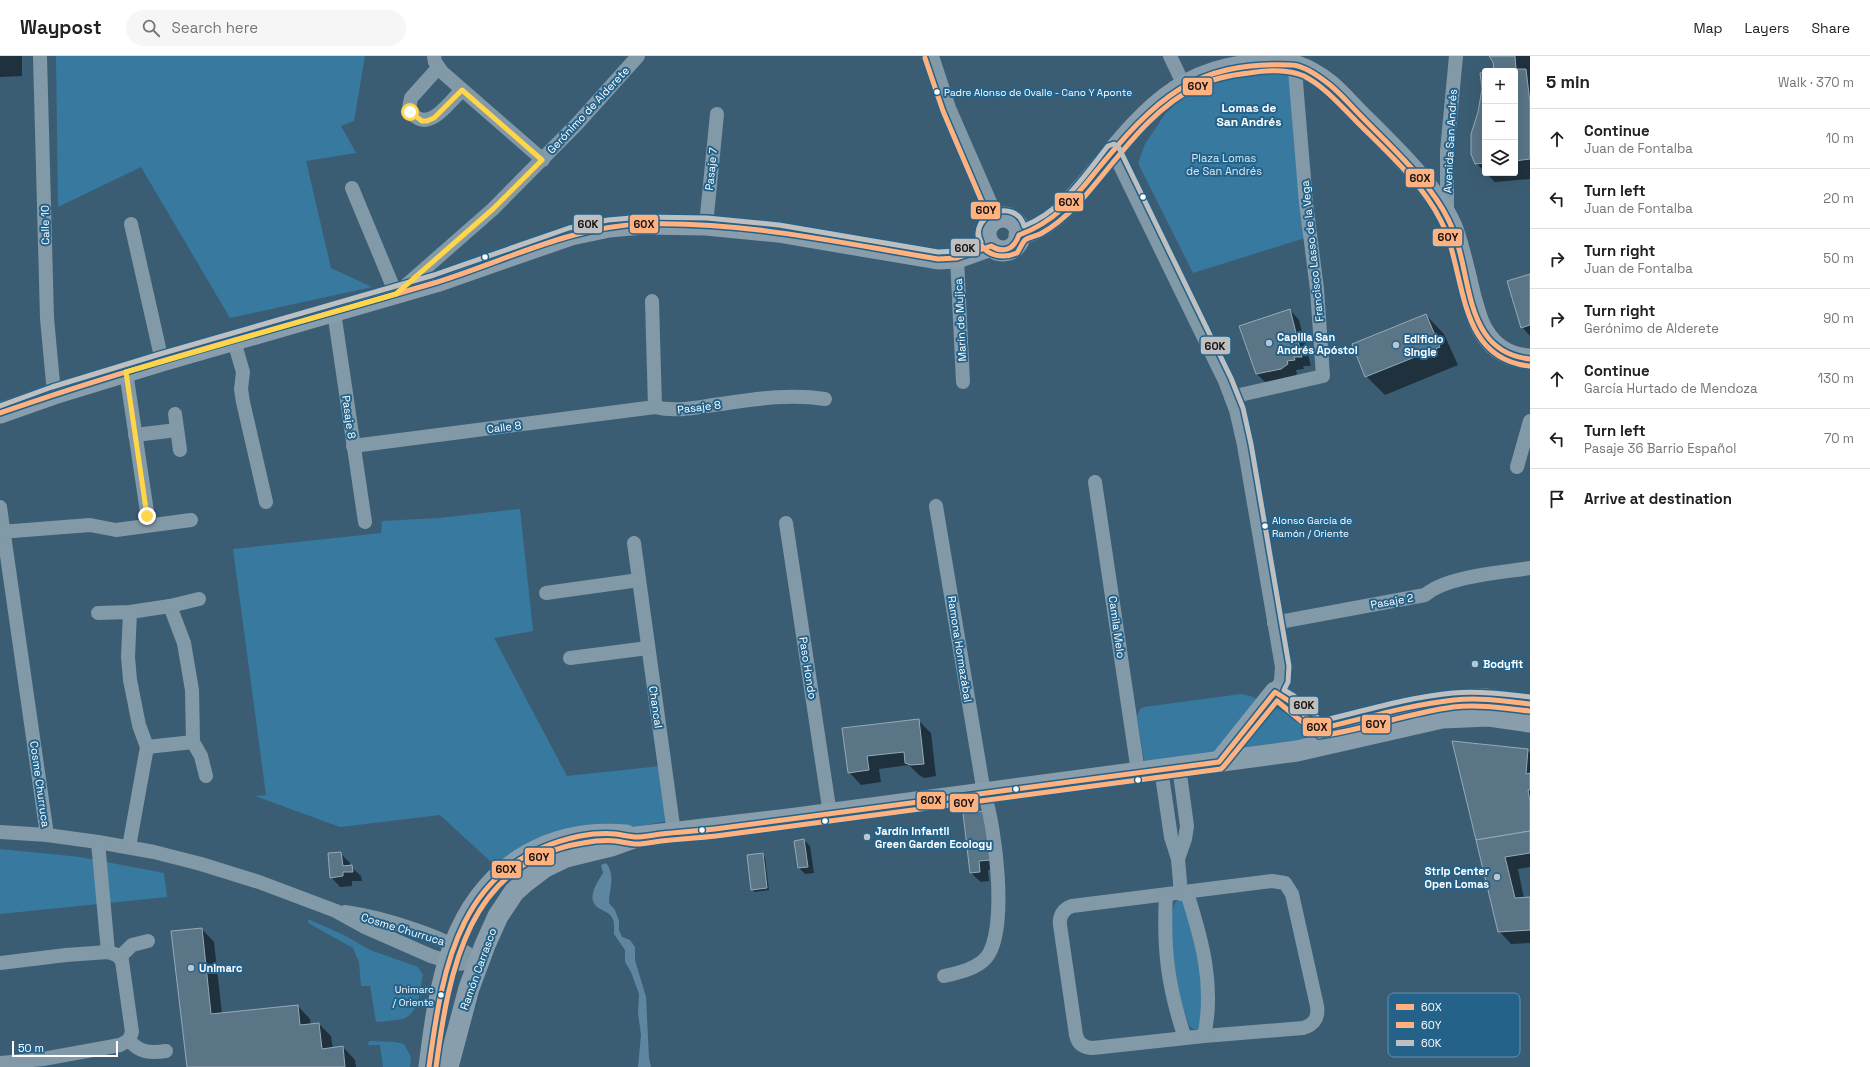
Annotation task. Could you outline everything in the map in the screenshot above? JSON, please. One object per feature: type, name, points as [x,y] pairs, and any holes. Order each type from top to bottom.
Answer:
[{"type":"main road","points":[[1019,235],[1041,227],[1060,213],[1113,151],[1132,126],[1157,98],[1180,78],[1206,64],[1232,58],[1262,58],[1294,61],[1317,76],[1340,95],[1430,190],[1447,217]]},
{"type":"main road","points":[[1006,217],[1014,222],[1019,230],[1019,235],[1016,244],[1009,250],[999,250],[991,246],[988,242],[986,233],[989,224],[997,218],[1006,217]]},
{"type":"main road","name":"Avenida San Andrés","points":[[1447,217],[1454,232],[1477,319],[1484,333],[1504,352],[1514,356],[1530,359]]},
{"type":"main road","points":[[0,413],[54,394],[162,361],[436,282],[549,242],[593,230],[643,224],[706,225],[778,232],[938,259],[957,258],[991,246]]},
{"type":"main road","points":[[1219,762],[1275,692],[1289,701],[1316,738]]},
{"type":"main road","name":"Ramón Carrasco","points":[[448,1067],[464,1004],[478,962],[491,930],[505,904],[514,892],[534,874],[566,856],[611,846],[636,837],[830,814],[1219,762],[1316,738],[1424,705],[1454,700],[1485,699],[1530,704]]},
{"type":"main road","name":"Ramón Carrasco","points":[[1316,738],[1442,718],[1488,716],[1530,722]]},
{"type":"main road","name":"Ramón Carrasco","points":[[429,1067],[436,1011],[451,953],[471,910],[487,886],[497,876],[523,857],[553,843],[581,836],[615,834],[636,837]]},
{"type":"street","name":"Calle 10","points":[[40,56],[47,318],[54,394]]},
{"type":"street","name":"Gerónimo de Alderete","points":[[396,294],[493,209],[542,160],[638,56]]},
{"type":"street","points":[[924,56],[933,61],[949,108],[997,218]]},
{"type":"street","points":[[1170,56],[1180,78]]},
{"type":"street","name":"Avenida San Andrés","points":[[1447,217],[1447,151],[1456,56]]},
{"type":"street","name":"Francisco Lasso de la Vega","points":[[1231,397],[1323,376],[1294,61]]},
{"type":"street","points":[[462,90],[431,120],[422,121],[412,115],[408,108],[411,98],[436,62],[462,90],[542,160]]},
{"type":"street","name":"Pasaje 7","points":[[706,225],[717,114]]},
{"type":"street","points":[[1113,151],[1172,271],[1231,397],[1244,445],[1282,674],[1281,681],[1275,692]]},
{"type":"street","points":[[352,188],[396,294]]},
{"type":"street","points":[[131,224],[162,361]]},
{"type":"street","name":"Marín de Mujica","points":[[957,258],[963,382]]},
{"type":"street","points":[[652,301],[655,407]]},
{"type":"street","name":"Pasaje 8","points":[[334,312],[365,522]]},
{"type":"street","points":[[234,341],[243,372],[241,389],[243,402],[266,502]]},
{"type":"street","points":[[126,372],[149,525]]},
{"type":"street","name":"Pasaje 8","points":[[655,407],[678,410],[784,396],[805,396],[825,399]]},
{"type":"street","name":"Calle 8","points":[[354,446],[655,407]]},
{"type":"street","points":[[175,414],[180,450]]},
{"type":"street","points":[[1517,467],[1530,421]]},
{"type":"street","points":[[135,435],[177,430]]},
{"type":"street","name":"Camila Melo","points":[[1095,482],[1138,772]]},
{"type":"street","name":"Ramona Hormazábal","points":[[936,506],[984,793],[989,808],[994,833],[999,917],[993,944],[986,958],[973,967],[944,976]]},
{"type":"street","name":"Cosme Churruca","points":[[0,507],[2,532],[47,835],[129,847],[224,870],[336,911],[383,920],[451,953],[467,953],[478,962]]},
{"type":"street","points":[[2,532],[90,525],[116,530],[191,520]]},
{"type":"street","name":"Paso Hondo","points":[[786,523],[830,814]]},
{"type":"street","name":"Chancal","points":[[634,543],[674,833]]},
{"type":"street","name":"Pasaje 2","points":[[1274,622],[1425,595],[1448,582],[1530,568]]},
{"type":"street","points":[[546,593],[639,580]]},
{"type":"street","points":[[98,612],[130,612],[170,606],[200,599]]},
{"type":"street","points":[[170,606],[184,643],[192,690],[193,742],[201,756],[206,776]]},
{"type":"street","points":[[129,847],[147,747],[136,710],[130,680],[128,634],[130,612]]},
{"type":"street","points":[[570,658],[648,648]]},
{"type":"street","points":[[147,747],[193,742]]},
{"type":"street","points":[[1170,768],[1187,826],[1185,839],[1178,859],[1184,893],[1202,942],[1208,978],[1208,1008],[1204,1036]]},
{"type":"street","points":[[0,832],[47,835]]},
{"type":"street","points":[[0,1063],[43,1059],[105,1048],[120,1045],[129,1040],[132,1028],[114,955],[98,842]]},
{"type":"street","points":[[1272,881],[1285,884],[1292,894],[1318,1011],[1318,1015],[1312,1024],[1303,1028],[1204,1036],[1093,1048],[1082,1045],[1076,1035],[1060,925],[1063,912],[1072,906],[1184,893],[1272,881]]},
{"type":"street","points":[[1166,895],[1164,937],[1167,965],[1174,1001],[1185,1038]]},
{"type":"street","points":[[0,963],[66,954],[114,955],[132,945],[148,941]]},
{"type":"street","points":[[129,1040],[133,1045],[144,1052],[166,1052]]},
{"type":"green space","points":[[56,56],[365,56],[354,121],[341,126],[356,153],[306,161],[331,268],[372,287],[230,318],[141,167],[58,207]]},
{"type":"green space","name":"Plaza Lomas de San Andrés","points":[[1293,71],[1308,237],[1193,273],[1138,163],[1145,144],[1165,114],[1198,82]]},
{"type":"green space","points":[[520,509],[533,631],[494,638],[567,776],[661,766],[668,821],[598,834],[502,872],[440,815],[340,827],[255,796],[266,795],[233,549],[381,533],[382,521],[439,518]]},
{"type":"green space","points":[[1241,694],[1260,700],[1282,711],[1302,724],[1315,738],[1148,762],[1144,760],[1137,716],[1140,709],[1144,707]]},
{"type":"green space","points":[[0,849],[80,857],[164,873],[167,897],[0,914]]},
{"type":"green space","points":[[1180,898],[1187,904],[1205,992],[1198,1029],[1193,1029],[1190,1026],[1181,1003],[1173,960],[1171,928],[1172,914],[1175,904]]},
{"type":"green space","points":[[308,920],[344,935],[370,950],[418,967],[423,975],[418,999],[414,1010],[410,1015],[398,1020],[376,1022],[370,986],[361,986],[359,962],[353,948],[308,923]]},
{"type":"green space","points":[[369,1041],[395,1042],[404,1044],[411,1057],[410,1067],[383,1067],[380,1045],[368,1045]]},
{"type":"shaded area","points":[[606,863],[611,872],[609,903],[615,910],[622,937],[630,940],[635,947],[635,960],[646,997],[649,1058],[651,1067],[638,1067],[641,1035],[638,1013],[639,994],[631,972],[625,962],[625,950],[614,934],[614,925],[611,916],[597,907],[593,899],[594,890],[603,873],[601,865]]},
{"type":"building","points":[[1489,56],[1515,56],[1516,68],[1494,68],[1493,62]]},
{"type":"building","points":[[1518,69],[1526,69],[1530,103],[1530,159],[1518,161]]},
{"type":"building","points":[[1480,73],[1482,73],[1482,89]]},
{"type":"building","points":[[1482,89],[1482,163],[1475,164],[1471,154],[1471,134],[1478,112]]},
{"type":"building","points":[[1530,274],[1530,325],[1521,328],[1507,281]]},
{"type":"building","points":[[1290,309],[1302,357],[1294,357],[1295,360],[1287,361],[1288,364],[1281,369],[1256,374],[1239,326]]},
{"type":"building","name":"Edificio Single","points":[[1426,314],[1440,347],[1365,377],[1352,344]]},
{"type":"building","points":[[919,719],[924,764],[911,765],[905,763],[904,752],[867,756],[869,770],[848,773],[842,728]]},
{"type":"building","points":[[1452,741],[1528,749],[1526,774],[1530,773],[1530,790],[1528,790],[1530,801],[1530,831],[1476,840]]},
{"type":"building","points":[[985,811],[991,860],[979,861],[980,872],[970,873],[963,813]]},
{"type":"building","name":"Strip Center Open Lomas","points":[[1530,831],[1530,853],[1505,857],[1515,898],[1530,897],[1530,930],[1498,932],[1476,840]]},
{"type":"building","points":[[804,839],[808,867],[798,868],[794,841]]},
{"type":"building","points":[[341,852],[343,866],[352,865],[353,872],[343,872],[343,876],[330,878],[328,853]]},
{"type":"building","points":[[763,853],[767,888],[751,890],[747,855]]},
{"type":"building","name":"Unimarc","points":[[202,928],[211,1014],[298,1005],[300,1025],[319,1023],[322,1049],[343,1046],[345,1067],[187,1067],[171,931]]},
{"type":"transit line","name":"60Y","points":[[925,58],[943,111],[988,216],[981,224],[978,232],[979,239],[982,246],[988,252],[1006,256],[1017,253],[1025,240],[1047,230],[1069,213],[1132,140],[1162,109],[1198,86],[1216,79],[1262,71],[1291,72],[1312,80],[1326,91],[1392,156],[1414,181],[1433,207],[1441,221],[1449,242],[1467,310],[1475,330],[1488,347],[1505,360],[1529,366]]},
{"type":"transit line","name":"60X","points":[[0,413],[161,361],[460,275],[537,246],[563,238],[617,226],[644,224],[718,226],[792,234],[938,259],[957,258],[991,246],[1000,250],[1008,249],[1014,244],[1019,235],[1053,217],[1072,200],[1138,123],[1179,89],[1202,78],[1228,70],[1257,65],[1291,65],[1301,67],[1317,75],[1338,92],[1405,160],[1433,194],[1451,224],[1461,256],[1473,309],[1484,332],[1493,343],[1504,351],[1516,356],[1530,359]]},
{"type":"transit line","name":"60K","points":[[0,406],[52,387],[160,354],[434,275],[569,228],[608,220],[643,217],[707,218],[779,225],[938,252],[956,251],[981,242],[978,232],[981,224],[986,217],[994,213],[1003,211],[1012,212],[1019,217],[1024,226],[1049,212],[1081,181],[1108,146],[1114,144],[1119,148],[1231,378],[1243,408],[1251,444],[1289,666],[1288,682],[1284,690],[1294,696],[1321,721],[1403,701],[1453,693],[1463,692],[1530,697]]},
{"type":"transit line","name":"60X","points":[[429,1067],[442,991],[451,955],[465,922],[483,893],[508,868],[540,849],[580,836],[616,834],[640,837],[715,829],[1219,762],[1275,692],[1289,701],[1319,729],[1437,702],[1463,699],[1482,699],[1530,704]]},
{"type":"transit line","name":"60Y","points":[[436,1067],[448,994],[458,958],[471,925],[489,896],[513,872],[544,854],[583,843],[616,841],[640,844],[716,836],[1221,769],[1277,701],[1319,736],[1352,730],[1419,713],[1453,707],[1481,706],[1529,711]]},
{"type":"place","name":"Padre Alonso de Ovalle - Cano Y Aponte","points":[[937,92]]},
{"type":"place","name":"Capilla San Andrés Apóstol","points":[[1269,343]]},
{"type":"place","name":"Edificio Single","points":[[1396,345]]},
{"type":"place","name":"Alonso García de Ramón / Oriente","points":[[1265,526]]},
{"type":"place","name":"Bodyfit","points":[[1475,664]]},
{"type":"place","name":"Jardín Infantil Green Garden Ecology","points":[[867,837]]},
{"type":"place","name":"Strip Center Open Lomas","points":[[1497,877]]},
{"type":"place","name":"Unimarc","points":[[191,968]]},
{"type":"place","name":"Unimarc / Oriente","points":[[441,995]]},
{"type":"district","name":"Lomas de San Andrés","points":[[1249,115]]},
{"type":"route","points":[[147,516],[126,372],[396,294],[493,209],[542,160],[462,90],[431,120],[422,121],[410,112]]}]
